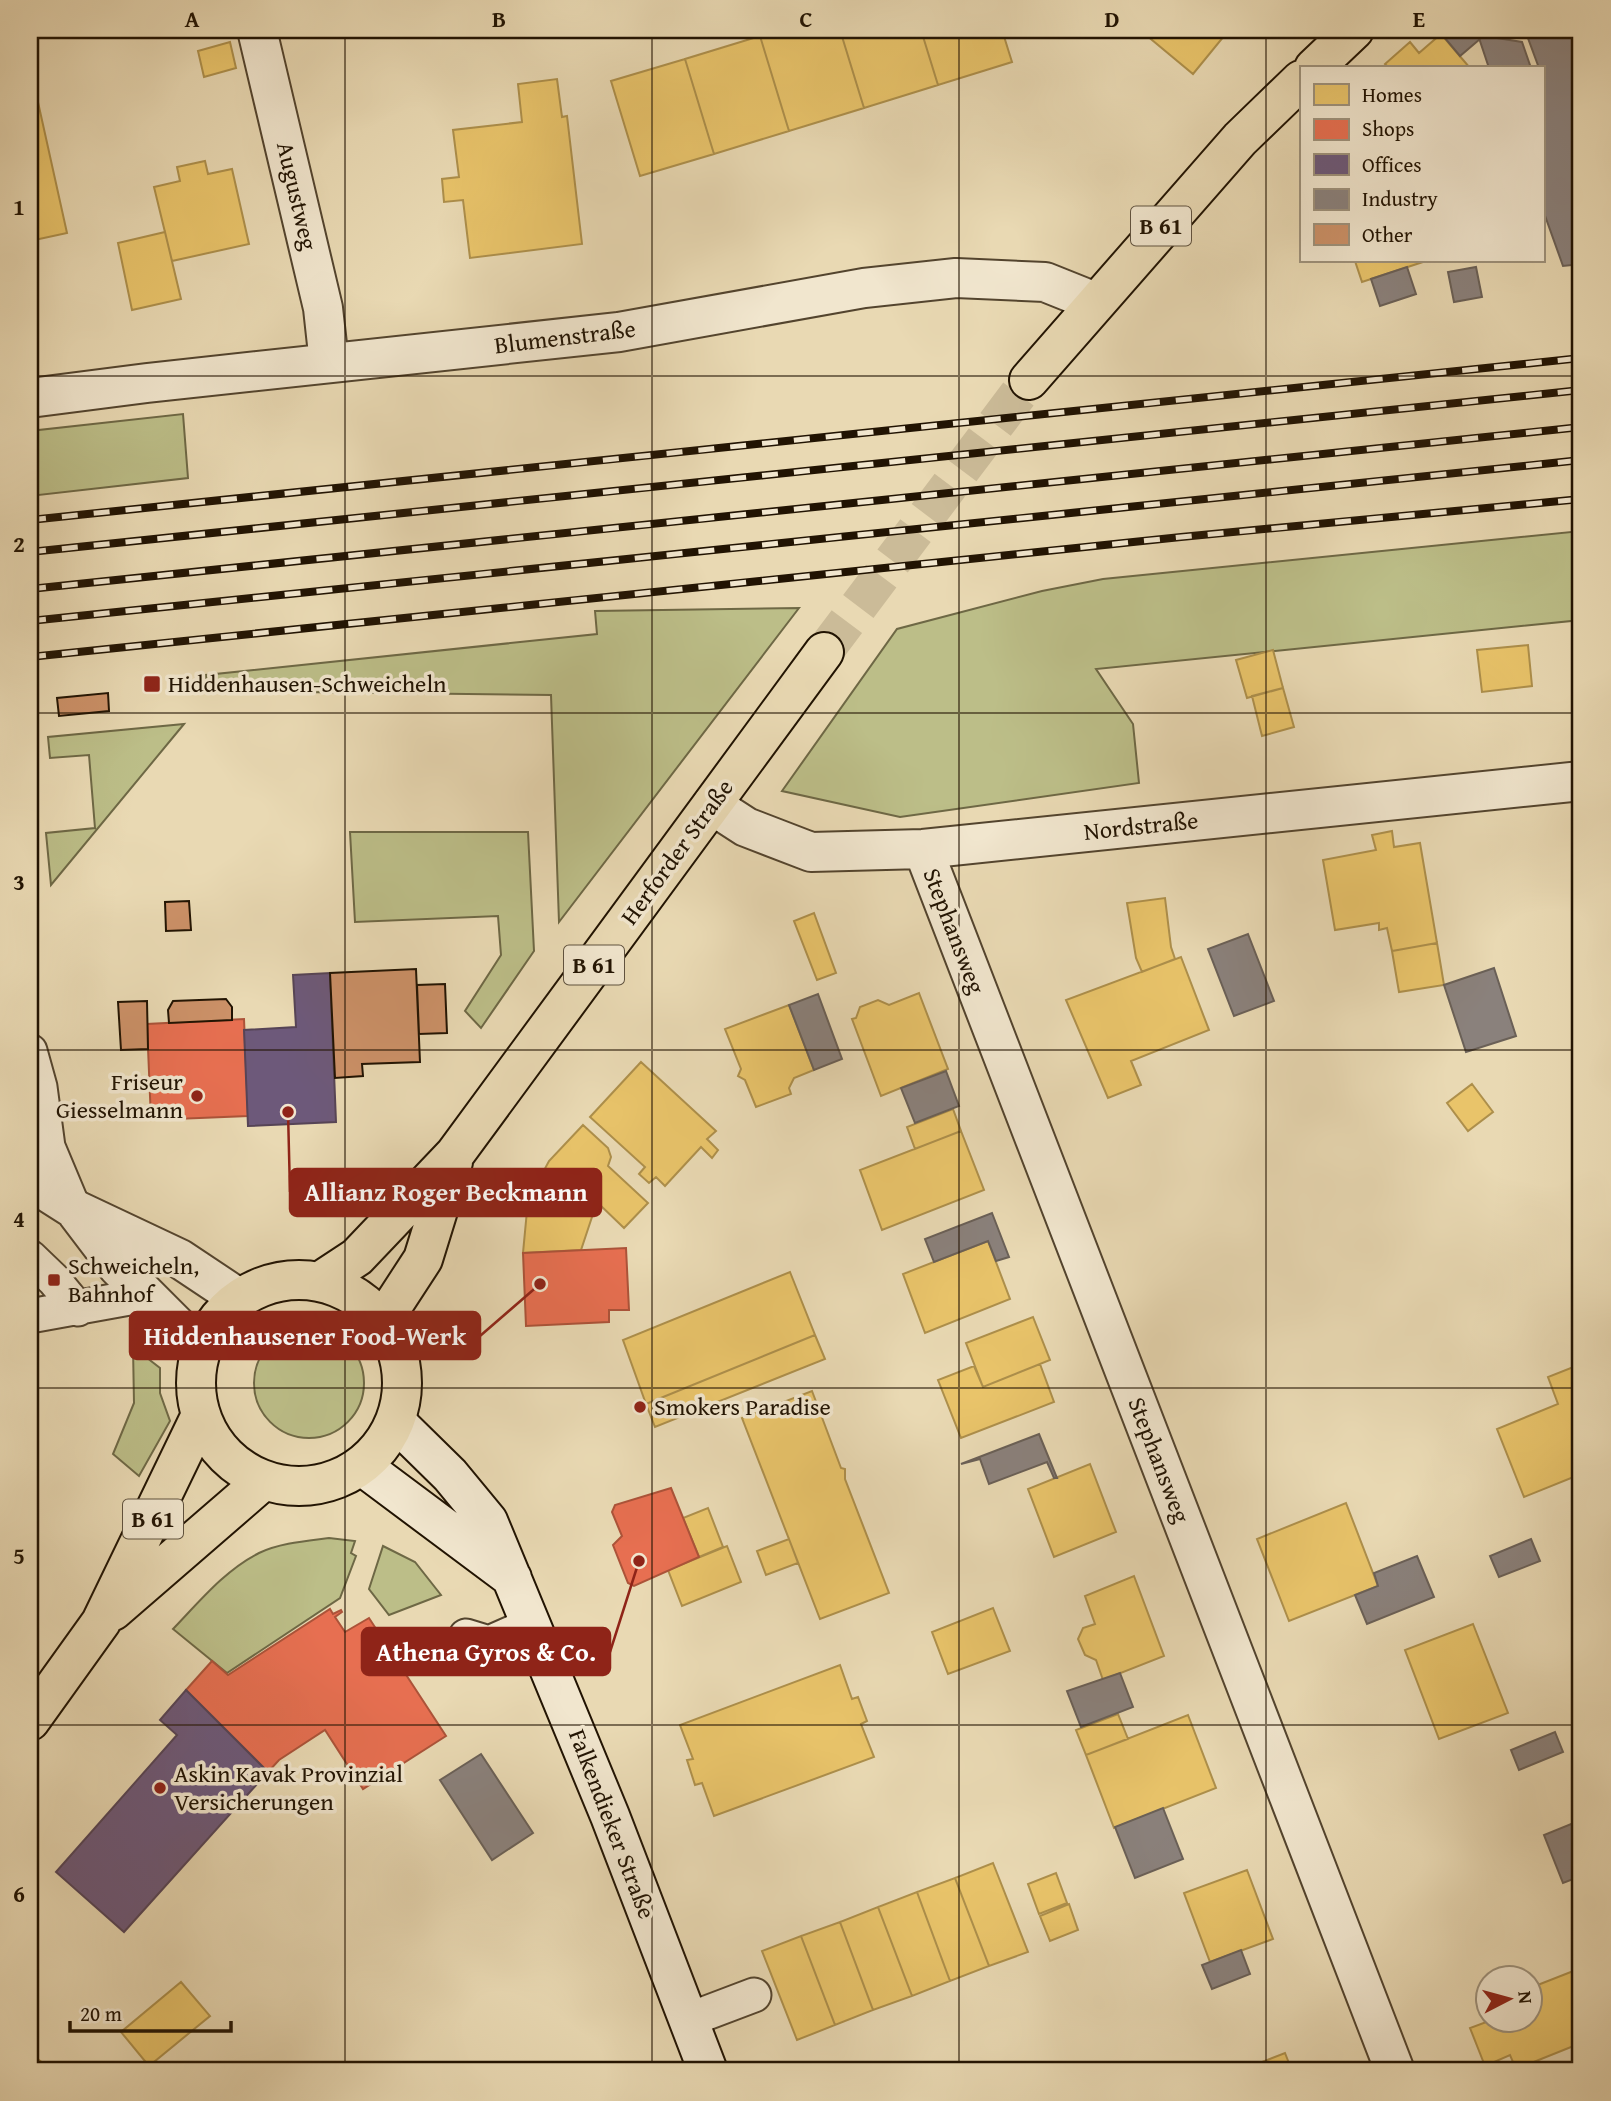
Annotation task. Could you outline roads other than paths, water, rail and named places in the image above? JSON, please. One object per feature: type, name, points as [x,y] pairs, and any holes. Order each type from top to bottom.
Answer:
[{"type":"main road","points":[[1316,66],[1354,30]]},
{"type":"main road","name":"B 61","points":[[1029,380],[1240,139],[1300,81]]},
{"type":"main road","name":"Herforder Straße","points":[[319,1282],[357,1257],[455,1154],[824,652]]},
{"type":"main road","name":"Herforder Straße","points":[[382,1322],[423,1259],[455,1154]]},
{"type":"main road","points":[[279,1282],[319,1282],[343,1290],[365,1303],[382,1322],[396,1345],[402,1371],[402,1396],[396,1422],[387,1439],[362,1466],[312,1486],[287,1487],[263,1480],[229,1458],[215,1443],[201,1415],[196,1394],[201,1350],[210,1331],[240,1299],[259,1288],[279,1282]]},
{"type":"main road","name":"B 61","points":[[30,1721],[101,1622],[201,1415]]},
{"type":"main road","name":"B 61","points":[[101,1622],[263,1480]]},
{"type":"street","name":"Augustweg","points":[[257,30],[323,308],[329,363]]},
{"type":"street","name":"Blumenstraße","points":[[30,398],[619,332],[864,288],[956,278],[1045,282],[1095,302]]},
{"type":"street","name":"Nordstraße","points":[[712,805],[746,828],[811,852],[923,849],[1581,781]]},
{"type":"street","name":"Stephansweg","points":[[923,849],[1395,2071]]},
{"type":"street","points":[[30,1181],[74,1209],[180,1259],[240,1299]]},
{"type":"street","points":[[74,1209],[118,1267],[201,1350]]},
{"type":"street","name":"Falkendieker Straße","points":[[396,1422],[450,1475],[488,1521],[533,1624],[708,2071]]},
{"type":"street","name":"Falkendieker Straße","points":[[362,1466],[513,1579]]},
{"type":"lane","points":[[30,1051],[40,1087],[48,1147],[74,1209]]},
{"type":"lane","points":[[30,1258],[54,1280],[78,1309]]},
{"type":"lane","points":[[30,1317],[146,1295]]},
{"type":"lane","points":[[466,1636],[489,1643],[533,1624]]},
{"type":"lane","points":[[688,2020],[754,1995]]},
{"type":"tunnel","points":[[824,652],[1029,380]]},
{"type":"railway","points":[[30,520],[1581,358]]},
{"type":"railway","points":[[30,552],[1581,390]]},
{"type":"railway","points":[[30,589],[1581,427]]},
{"type":"railway","points":[[30,621],[1581,460]]},
{"type":"railway","points":[[30,657],[1181,537],[1581,499]]},
{"type":"place","name":"Hiddenhausen-Schweicheln","points":[[152,684]]},
{"type":"place","name":"Friseur Giesselmann","points":[[197,1096]]},
{"type":"place","name":"Allianz Roger Beckmann","points":[[288,1112]]},
{"type":"place","name":"Schweicheln, Bahnhof","points":[[54,1280]]},
{"type":"place","name":"Hiddenhausener Food-Werk","points":[[540,1284]]},
{"type":"place","name":"Smokers Paradise","points":[[640,1407]]},
{"type":"place","name":"Athena Gyros & Co.","points":[[639,1561]]},
{"type":"place","name":"Askin Kavak Provinzial Versicherungen","points":[[160,1788]]}]
